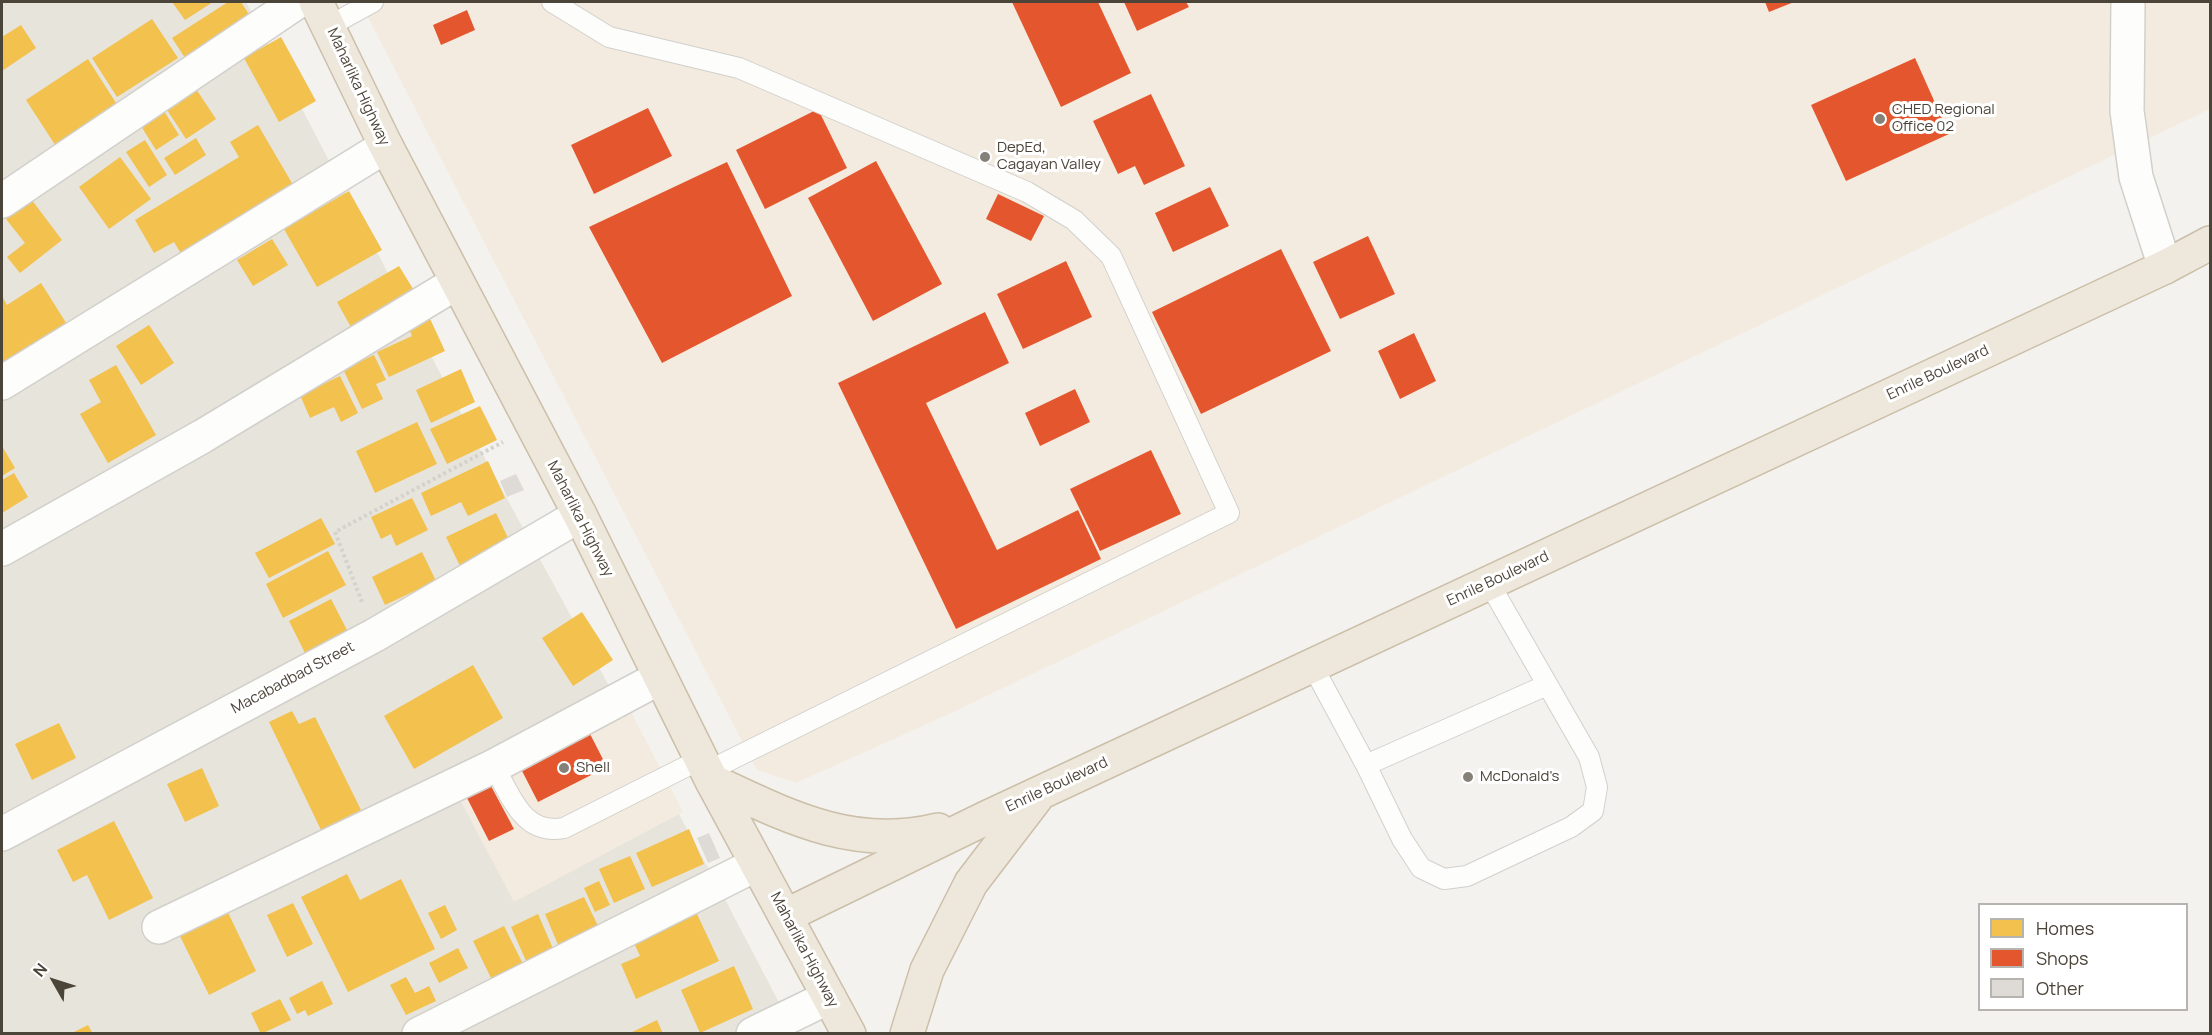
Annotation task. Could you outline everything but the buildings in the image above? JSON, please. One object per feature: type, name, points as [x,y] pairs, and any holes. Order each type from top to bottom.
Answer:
[{"type":"highway","name":"Maharlika Highway","points":[[323,14],[386,146],[580,515],[659,678],[849,1034]]},
{"type":"highway","name":"Enrile Boulevard","points":[[785,916],[986,818],[2165,267],[2211,243]]},
{"type":"highway","points":[[707,771],[776,811],[818,826],[866,838],[916,836],[986,818]]},
{"type":"highway","points":[[907,1034],[927,970],[971,883],[1040,793]]},
{"type":"street","points":[[2,201],[297,2]]},
{"type":"street","points":[[2128,2],[2126,58],[2130,133],[2136,177],[2165,267]]},
{"type":"street","points":[[2,384],[386,146]]},
{"type":"street","points":[[2,549],[203,436],[456,283]]},
{"type":"street","name":"Macabadbad Street","points":[[2,834],[375,635],[580,515]]},
{"type":"street","points":[[159,927],[494,766],[659,678]]},
{"type":"street","points":[[419,1034],[757,864]]},
{"type":"street","points":[[753,1034],[829,997]]},
{"type":"lane","points":[[323,14],[373,2]]},
{"type":"lane","points":[[494,766],[522,816],[531,824],[553,830],[564,828],[707,771],[1229,513],[1111,256],[1074,220],[1027,192],[740,68],[609,38],[552,2]]},
{"type":"lane","points":[[1312,665],[1366,765],[1402,839],[1421,868],[1444,879],[1467,876],[1571,827],[1593,811],[1597,787],[1589,757],[1489,583]]},
{"type":"lane","points":[[1366,765],[1547,685]]},
{"type":"path","points":[[375,635],[335,532],[533,427]]},
{"type":"shaded area","points":[[2,2],[246,2],[481,451],[717,884],[795,1033],[2,1034]]},
{"type":"shaded area","points":[[360,2],[2210,2],[2210,109],[949,714],[796,783],[757,770]]},
{"type":"shaded area","points":[[628,706],[683,812],[514,902],[458,796]]},
{"type":"place","name":"CHED Regional Office 02","points":[[1880,119]]},
{"type":"place","name":"DepEd, Cagayan Valley","points":[[985,157]]},
{"type":"place","name":"Shell","points":[[564,768]]},
{"type":"place","name":"McDonald's","points":[[1468,777]]}]
